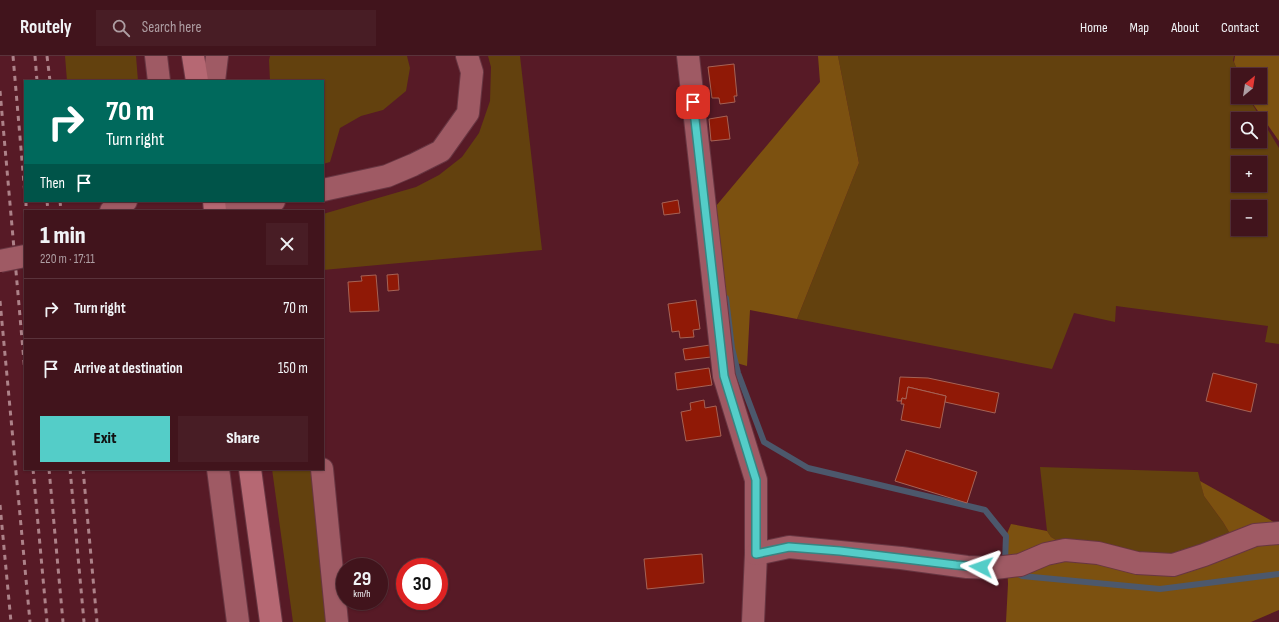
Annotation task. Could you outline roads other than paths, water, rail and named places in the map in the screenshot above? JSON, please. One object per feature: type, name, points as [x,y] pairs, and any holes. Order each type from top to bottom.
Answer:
[{"type":"main road","points":[[193,56],[197,80]]},
{"type":"main road","points":[[250,470],[271,622]]},
{"type":"street","points":[[156,56],[159,80]]},
{"type":"street","points":[[214,80],[217,56]]},
{"type":"street","points":[[324,190],[387,176],[441,151],[468,113],[472,72],[467,56]]},
{"type":"street","points":[[688,56],[724,376],[756,480],[756,554],[753,622]]},
{"type":"street","points":[[112,210],[124,202]]},
{"type":"street","points":[[233,210],[269,202]]},
{"type":"street","points":[[0,262],[24,256]]},
{"type":"street","points":[[218,470],[238,622]]},
{"type":"street","points":[[322,470],[337,622]]},
{"type":"street","points":[[756,554],[789,547],[995,568],[1020,565],[1046,554],[1065,550],[1098,553],[1137,563],[1173,565],[1204,555],[1255,535],[1279,532]]},
{"type":"waterway","points":[[726,298],[732,348],[738,373],[764,442],[808,468],[985,510],[1006,536],[1005,562]]},
{"type":"waterway","points":[[1015,572],[1022,576],[1160,589],[1279,574]]},
{"type":"railway","points":[[13,56],[24,183]]},
{"type":"railway","points":[[35,56],[37,80]]},
{"type":"railway","points":[[47,56],[50,80]]},
{"type":"railway","points":[[0,91],[24,362]]},
{"type":"railway","points":[[26,202],[26,210]]},
{"type":"railway","points":[[47,202],[48,210]]},
{"type":"railway","points":[[60,202],[61,210]]},
{"type":"railway","points":[[0,301],[30,622]]},
{"type":"railway","points":[[33,470],[47,622]]},
{"type":"railway","points":[[49,470],[63,622]]},
{"type":"railway","points":[[70,470],[84,622]]},
{"type":"railway","points":[[83,470],[97,622]]},
{"type":"railway","points":[[0,505],[11,622]]}]
